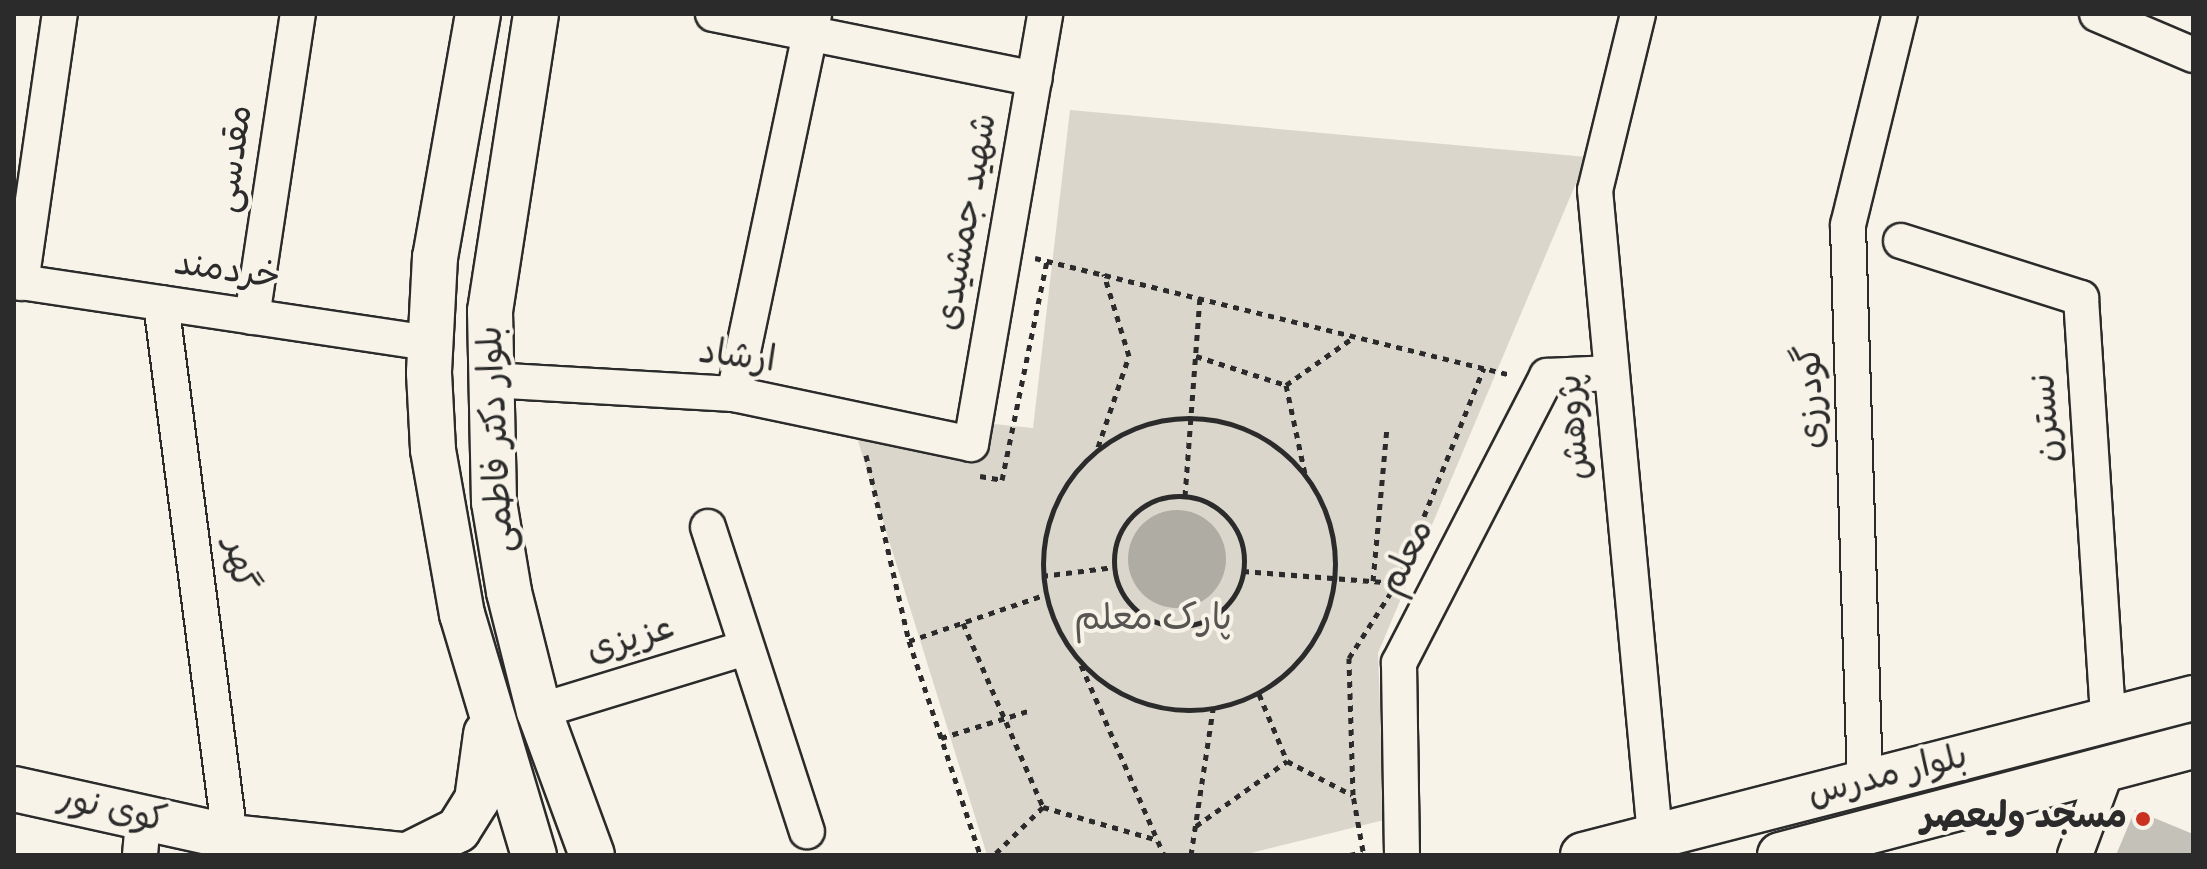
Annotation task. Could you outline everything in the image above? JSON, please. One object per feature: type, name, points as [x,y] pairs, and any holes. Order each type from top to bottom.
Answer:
[{"type":"main road","name":"بلوار دکتر فاطمی","points":[[478,14],[439,228],[429,343],[433,450],[444,519],[485,699],[534,855]]},
{"type":"main road","name":"بلوار دکتر فاطمی","points":[[536,14],[490,311],[489,380],[494,502],[509,592],[539,711],[592,855]]},
{"type":"main road","name":"بلوار مدرس","points":[[1583,855],[2193,698]]},
{"type":"main road","name":"کوی نور","points":[[14,789],[141,837],[230,837],[387,854],[458,830],[477,800],[486,762],[485,699]]},
{"type":"main road","name":"بلوار مدرس","points":[[1780,855],[1826,848],[2193,746]]},
{"type":"street","points":[[18,282],[60,14]]},
{"type":"street","name":"مقدسی","points":[[252,317],[298,14]]},
{"type":"street","points":[[713,14],[812,24],[1034,79]]},
{"type":"street","name":"شهید جمشیدی","points":[[972,459],[1003,253],[1045,14]]},
{"type":"street","name":"پژوهش","points":[[1638,14],[1595,190],[1655,836]]},
{"type":"street","name":"گودرزی","points":[[1865,783],[1848,225],[1900,14]]},
{"type":"street","points":[[2097,14],[2193,55]]},
{"type":"street","points":[[734,394],[812,24]]},
{"type":"street","name":"نسترن","points":[[1901,241],[2081,298],[2108,720]]},
{"type":"street","name":"خردمند","points":[[18,282],[429,343]]},
{"type":"street","name":"گهر","points":[[161,303],[230,837]]},
{"type":"street","points":[[1543,383],[1547,376],[1611,373]]},
{"type":"street","name":"ارشاد","points":[[489,380],[734,394],[972,459]]},
{"type":"street","name":"معلم","points":[[1402,855],[1399,663],[1543,383]]},
{"type":"street","points":[[708,527],[807,831]]},
{"type":"street","name":"عزیزی","points":[[539,711],[745,648]]},
{"type":"street","points":[[2075,855],[2107,769]]},
{"type":"path","points":[[1003,253],[1047,260],[1543,383]]},
{"type":"path","points":[[972,459],[1002,480],[1047,260]]},
{"type":"path","points":[[1098,448],[1129,356],[1104,274]]},
{"type":"path","points":[[1185,496],[1200,298]]},
{"type":"path","points":[[1286,385],[1354,336]]},
{"type":"path","points":[[1196,356],[1286,385]]},
{"type":"path","points":[[1081,664],[1119,693],[1165,709],[1213,709],[1259,694],[1297,664],[1323,623],[1335,578],[1331,528],[1306,477],[1286,385]]},
{"type":"path","points":[[1164,855],[1081,664],[1054,623],[1042,576],[1051,517],[1065,483],[1098,448],[1140,424],[1190,416],[1236,424],[1278,447],[1306,477]]},
{"type":"path","points":[[1373,581],[1387,427]]},
{"type":"path","points":[[877,454],[866,453],[909,641],[980,855]]},
{"type":"path","points":[[1185,496],[1227,517],[1239,534],[1243,571],[1222,610],[1185,626],[1144,616],[1127,601],[1114,567],[1117,537],[1128,518],[1146,504],[1185,496]]},
{"type":"path","points":[[1042,576],[1114,567]]},
{"type":"path","points":[[1243,571],[1397,583]]},
{"type":"path","points":[[909,641],[1047,594]]},
{"type":"path","points":[[963,623],[1043,807]]},
{"type":"path","points":[[1259,694],[1287,761],[1353,795]]},
{"type":"path","points":[[1191,855],[1213,709]]},
{"type":"path","points":[[941,738],[1031,710]]},
{"type":"path","points":[[1196,826],[1287,761]]},
{"type":"path","points":[[1043,807],[1158,840]]},
{"type":"path","points":[[994,855],[1043,807]]},
{"type":"green space","name":"پارک معلم","points":[[1070,110],[1587,157],[1378,653],[1384,820],[1243,855],[987,855],[848,409],[1033,428]]},
{"type":"shaded area","points":[[1177,510],[1196,514],[1212,524],[1222,540],[1226,559],[1222,578],[1212,594],[1196,604],[1177,608],[1158,604],[1142,594],[1132,578],[1128,559],[1132,540],[1142,524],[1158,514]]},
{"type":"building","name":"مسجد ولیعصر","points":[[2135,810],[2193,834],[2193,855],[2116,855]]},
{"type":"place","name":"مسجد ولیعصر","points":[[2143,819]]}]
